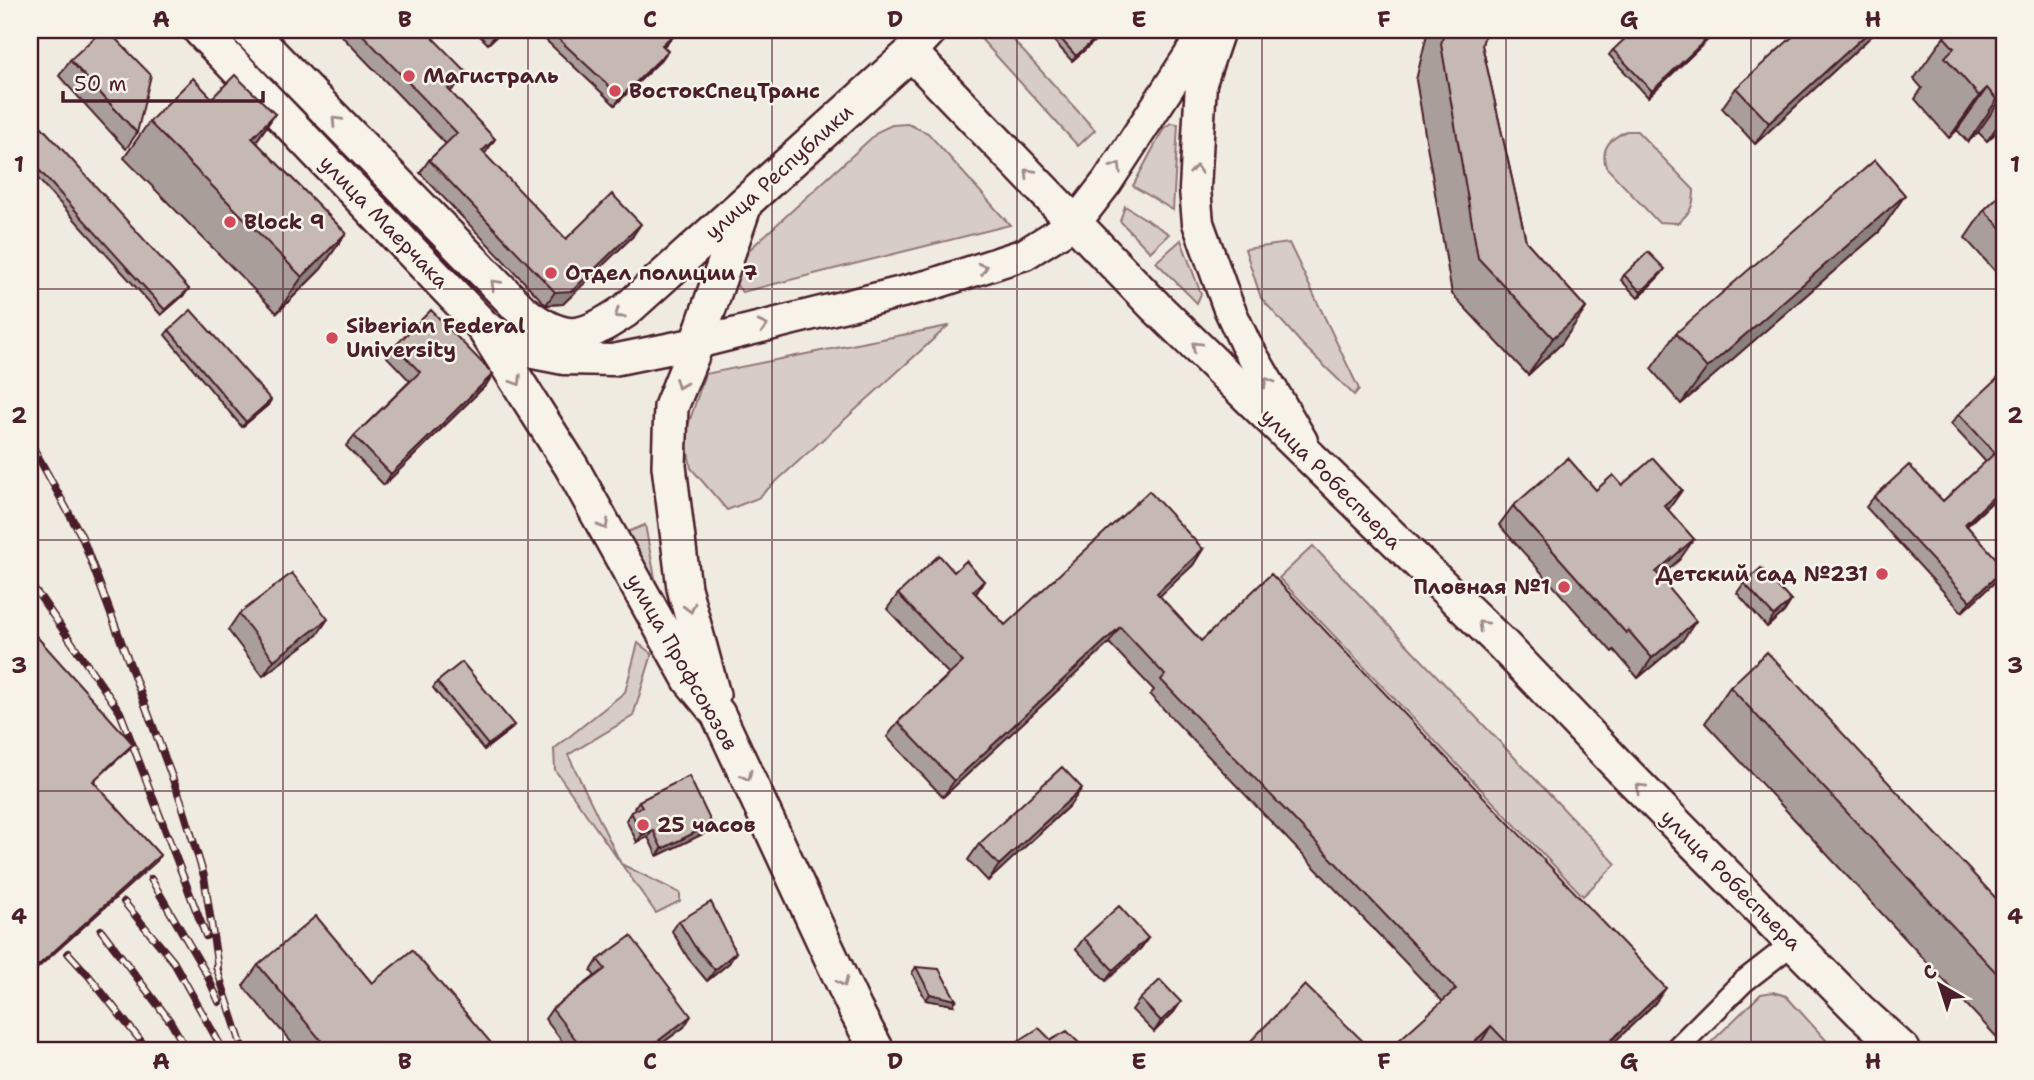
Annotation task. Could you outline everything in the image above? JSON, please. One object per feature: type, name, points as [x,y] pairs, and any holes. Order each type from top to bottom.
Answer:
[{"type":"main road","name":"улица Маерчака","points":[[200,30],[481,324],[571,466]]},
{"type":"main road","name":"улица Маерчака","points":[[248,30],[522,311],[547,328]]},
{"type":"main road","points":[[481,324],[528,352],[564,359],[613,360],[697,343],[930,285],[1026,254],[1076,222],[1107,182],[1206,30]]},
{"type":"main road","points":[[1219,30],[1201,83],[1195,189],[1198,223],[1228,306],[1245,343],[1315,462]]},
{"type":"main road","name":"улица Республики","points":[[547,328],[560,334],[582,334],[597,329],[625,311],[921,41]]},
{"type":"main road","name":"улица Робеспьера","points":[[921,41],[1076,222],[1156,307],[1502,644],[1860,1011],[1903,1050]]},
{"type":"main road","points":[[718,714],[684,588],[669,466],[671,407],[697,343],[744,205]]},
{"type":"main road","name":"улица Профсоюзов","points":[[571,466],[690,680],[718,714],[855,1009],[877,1050]]},
{"type":"main road","points":[[1860,1011],[1883,1050]]},
{"type":"street","points":[[1675,1050],[1743,982],[1793,943]]},
{"type":"shaded area","points":[[993,30],[1004,30],[1095,130],[1078,146],[982,40]]},
{"type":"shaded area","points":[[1171,123],[1178,124],[1173,210],[1133,186],[1164,128]]},
{"type":"shaded area","points":[[908,124],[928,133],[1010,225],[742,292],[732,279],[749,250],[879,131],[892,125]]},
{"type":"shaded area","points":[[1626,131],[1637,131],[1694,190],[1690,209],[1678,223],[1658,222],[1606,167],[1605,149],[1615,137]]},
{"type":"shaded area","points":[[1125,206],[1169,234],[1150,252],[1120,221]]},
{"type":"shaded area","points":[[1181,240],[1201,294],[1197,303],[1156,262]]},
{"type":"shaded area","points":[[1289,243],[1359,389],[1354,395],[1302,344],[1261,298],[1245,249]]},
{"type":"shaded area","points":[[948,326],[758,498],[727,510],[691,468],[685,435],[705,374]]},
{"type":"shaded area","points":[[645,525],[655,578],[651,583],[625,533]]},
{"type":"shaded area","points":[[1313,546],[1616,864],[1583,896],[1279,578]]},
{"type":"shaded area","points":[[638,643],[652,654],[633,716],[568,755],[620,862],[555,770],[554,749],[625,692]]},
{"type":"shaded area","points":[[622,864],[680,893],[680,901],[656,913]]},
{"type":"shaded area","points":[[1773,992],[1786,996],[1835,1050],[1703,1050],[1761,994]]},
{"type":"building","points":[[358,30],[425,30],[466,72],[448,89],[495,139],[482,151],[566,239],[612,194],[641,224],[572,291],[555,292],[429,160],[457,133]]},
{"type":"building","points":[[488,30],[500,30],[494,36]]},
{"type":"building","points":[[549,30],[678,30],[662,45],[668,51],[621,97]]},
{"type":"building","points":[[1053,30],[1105,30],[1076,56]]},
{"type":"building","points":[[1445,30],[1486,30],[1482,45],[1526,241],[1586,308],[1553,338],[1478,258],[1441,44]]},
{"type":"building","points":[[1634,30],[1716,30],[1652,91],[1613,50]]},
{"type":"building","points":[[1800,30],[1871,30],[1769,123],[1736,88]]},
{"type":"building","points":[[1952,30],[2004,30],[2004,93],[1997,100],[1987,88],[1979,96],[1945,57],[1954,48],[1944,37]]},
{"type":"building","points":[[110,33],[151,75],[137,133],[70,60],[96,36]]},
{"type":"building","points":[[235,75],[275,114],[252,138],[346,233],[302,277],[149,122],[193,78],[212,98]]},
{"type":"building","points":[[30,114],[189,289],[165,310],[30,160]]},
{"type":"building","points":[[1875,160],[1905,195],[1707,368],[1676,333]]},
{"type":"building","points":[[2004,191],[2004,231],[1984,210]]},
{"type":"building","points":[[1648,252],[1665,269],[1641,292],[1624,275]]},
{"type":"building","points":[[191,310],[271,400],[246,422],[169,330]]},
{"type":"building","points":[[431,310],[493,374],[391,474],[354,436],[420,372],[395,346]]},
{"type":"building","points":[[1997,379],[2004,387],[2004,487],[1965,524],[2004,569],[1970,601],[1874,497],[1909,465],[1943,501],[1995,453],[1959,414]]},
{"type":"building","points":[[1568,458],[1596,490],[1613,475],[1622,485],[1653,458],[1682,490],[1664,505],[1694,539],[1656,572],[1696,621],[1652,658],[1628,630],[1626,633],[1513,506]]},
{"type":"building","points":[[1149,491],[1203,549],[1157,593],[1201,641],[1271,574],[1666,988],[1601,1050],[1514,1050],[1491,1026],[1466,1050],[1388,1050],[1456,989],[1161,680],[1165,675],[1120,627],[954,781],[898,722],[963,662],[898,594],[939,555],[954,572],[966,561],[984,581],[973,591],[1005,625]]},
{"type":"building","points":[[1761,568],[1791,601],[1774,616],[1744,583]]},
{"type":"building","points":[[292,573],[328,619],[274,660],[239,614]]},
{"type":"building","points":[[30,629],[133,744],[93,781],[160,855],[30,973]]},
{"type":"building","points":[[1767,652],[2004,907],[2004,981],[1730,687]]},
{"type":"building","points":[[462,662],[514,725],[488,745],[437,682]]},
{"type":"building","points":[[1062,767],[1082,788],[999,865],[979,844]]},
{"type":"building","points":[[689,776],[712,824],[662,849],[653,830],[642,835],[631,812],[642,807],[639,801]]},
{"type":"building","points":[[711,902],[736,952],[715,970],[695,947],[679,921]]},
{"type":"building","points":[[1119,906],[1148,938],[1113,970],[1084,938]]},
{"type":"building","points":[[316,916],[372,983],[412,950],[497,1050],[329,1050],[258,965]]},
{"type":"building","points":[[631,936],[691,1016],[646,1050],[584,1050],[552,1009],[605,969],[598,960]]},
{"type":"building","points":[[916,967],[939,969],[956,1000],[930,994]]},
{"type":"building","points":[[1160,980],[1181,1002],[1161,1021],[1140,999]]},
{"type":"building","points":[[1305,985],[1372,1050],[1242,1050]]},
{"type":"building","points":[[1039,1028],[1051,1040],[1067,1031],[1086,1050],[1007,1050]]},
{"type":"railway","points":[[30,442],[82,537],[181,801],[204,876],[219,975]]},
{"type":"railway","points":[[30,585],[120,712],[206,936]]},
{"type":"railway","points":[[151,879],[207,975],[219,1002]]},
{"type":"railway","points":[[124,902],[173,961],[223,1050]]},
{"type":"railway","points":[[101,930],[170,1021],[187,1050]]},
{"type":"railway","points":[[68,953],[148,1050]]},
{"type":"railway","points":[[216,966],[243,1050]]},
{"type":"place","name":"Магистраль","points":[[409,76]]},
{"type":"place","name":"ВостокСпецТранс","points":[[615,91]]},
{"type":"place","name":"Block 9","points":[[230,222]]},
{"type":"place","name":"Отдел полиции 7","points":[[551,273]]},
{"type":"place","name":"Siberian Federal University","points":[[332,338]]},
{"type":"place","name":"Детский сад №231","points":[[1882,574]]},
{"type":"place","name":"Пловная №1","points":[[1564,587]]},
{"type":"place","name":"25 часов","points":[[643,825]]}]
